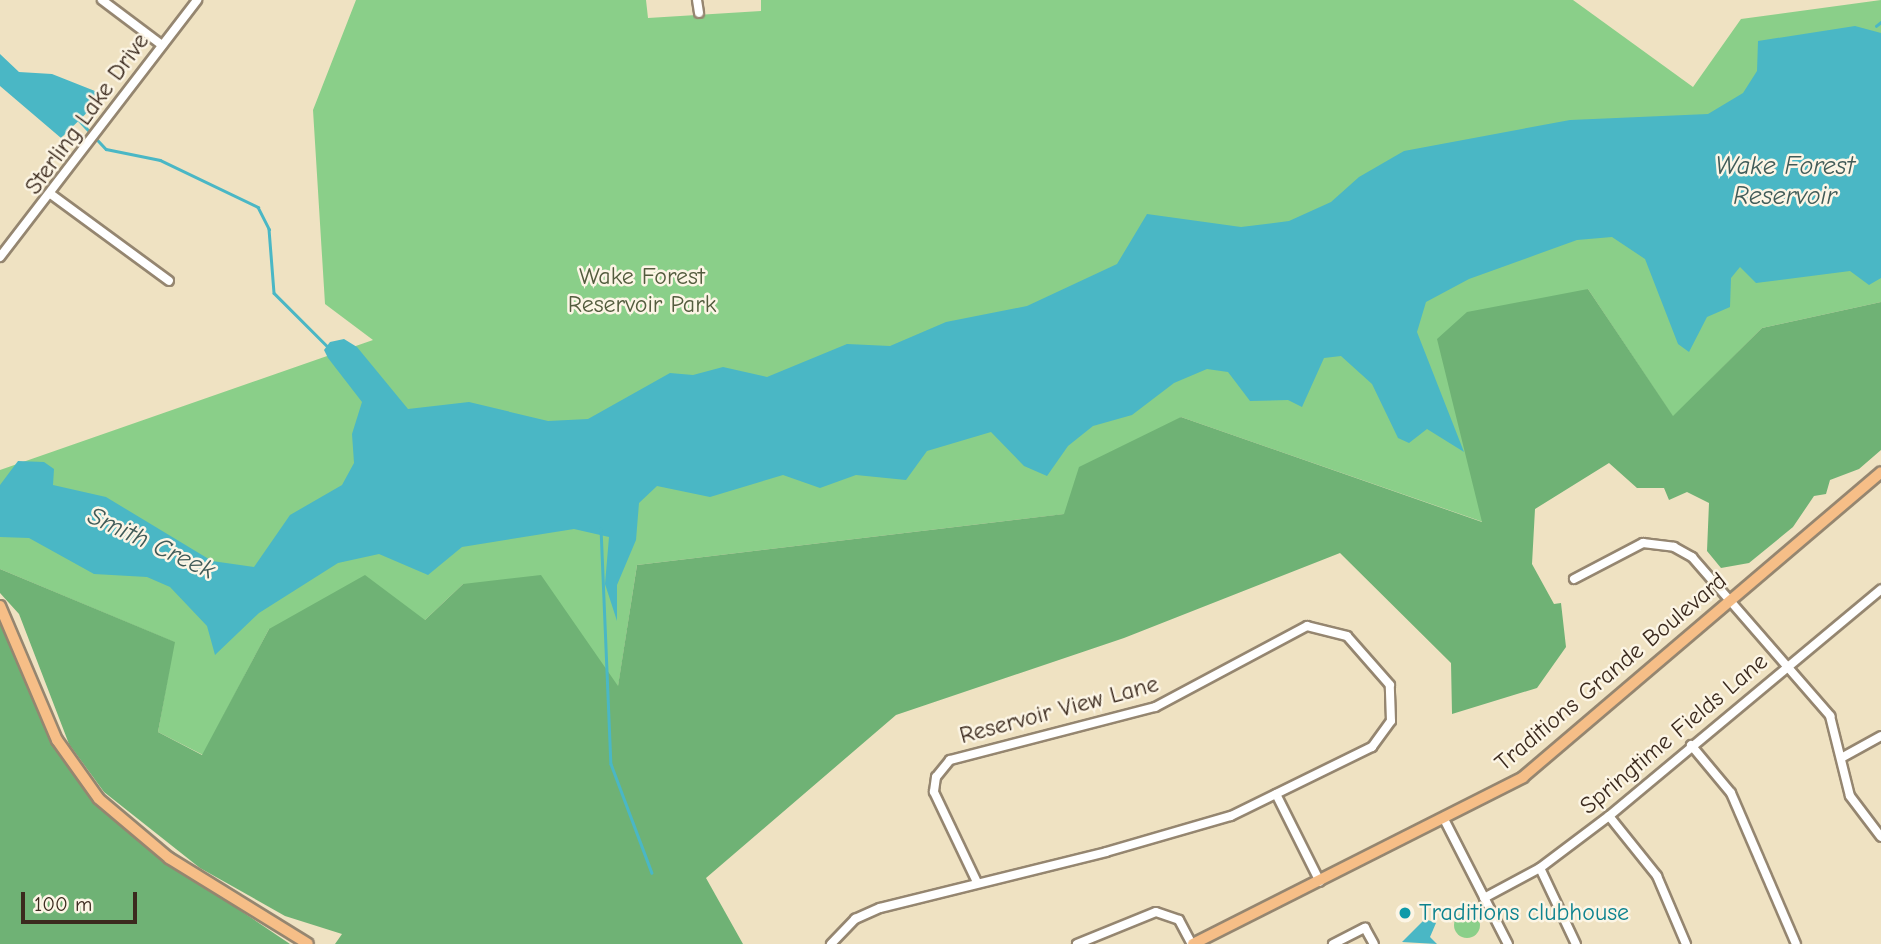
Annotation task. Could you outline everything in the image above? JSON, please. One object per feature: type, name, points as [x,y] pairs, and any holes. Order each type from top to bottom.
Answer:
[{"type":"main road","name":"Traditions Grande Boulevard","points":[[1193,944],[1445,821],[1523,777],[1881,472]]},
{"type":"main road","points":[[0,606],[46,719],[84,783],[169,859],[308,944]]},
{"type":"street","points":[[102,0],[162,45]]},
{"type":"street","name":"Sterling Lake Drive","points":[[0,257],[9,252],[197,0]]},
{"type":"street","points":[[697,0],[699,13]]},
{"type":"street","points":[[52,195],[169,281]]},
{"type":"street","points":[[1574,579],[1643,543],[1660,544],[1692,557],[1830,716],[1853,801],[1881,837]]},
{"type":"street","name":"Springtime Fields Lane","points":[[1484,898],[1540,868],[1609,816],[1785,666],[1881,589]]},
{"type":"street","name":"Reservoir View Lane","points":[[831,944],[866,913],[1220,821],[1276,794],[1373,747],[1391,721],[1394,702],[1386,676],[1331,628],[1298,628],[1144,711],[950,760],[936,777],[934,792],[977,883]]},
{"type":"street","points":[[1843,757],[1881,736]]},
{"type":"street","points":[[1691,746],[1731,793],[1796,944]]},
{"type":"street","points":[[1276,794],[1320,882]]},
{"type":"street","points":[[1609,816],[1657,876],[1686,944]]},
{"type":"street","points":[[1445,821],[1508,944]]},
{"type":"street","points":[[1540,868],[1576,944]]},
{"type":"street","points":[[1077,944],[1156,912],[1179,920],[1193,944]]},
{"type":"street","points":[[1333,944],[1365,928],[1374,944]]},
{"type":"green space","name":"Wake Forest Reservoir Park","points":[[356,0],[646,0],[648,18],[761,11],[761,0],[1573,0],[1693,87],[1741,19],[1881,0],[1881,302],[1762,328],[1673,417],[1588,289],[1446,372],[1483,522],[1181,417],[1065,514],[637,565],[618,687],[463,584],[425,620],[269,629],[203,755],[158,732],[174,642],[0,569],[0,470],[373,340],[325,304],[313,110]]},
{"type":"green space","points":[[1588,289],[1673,416],[1762,328],[1881,302],[1881,450],[1859,469],[1830,480],[1826,494],[1814,496],[1793,527],[1749,563],[1721,568],[1707,551],[1709,503],[1687,492],[1669,500],[1664,488],[1637,488],[1609,463],[1535,509],[1532,564],[1554,604],[1561,603],[1566,647],[1537,688],[1452,714],[1451,663],[1340,553],[1124,638],[896,715],[706,878],[743,944],[335,944],[342,934],[285,916],[200,868],[104,792],[69,744],[19,614],[0,593],[0,569],[175,642],[158,732],[202,755],[269,629],[365,575],[425,620],[463,584],[541,575],[618,686],[637,565],[1064,514],[1079,467],[1181,417],[1482,522],[1437,339],[1467,312]]},
{"type":"green space","points":[[0,618],[49,736],[71,771],[142,844],[290,944],[0,944]]},
{"type":"green space","points":[[1467,912],[1476,916],[1480,925],[1476,934],[1467,938],[1458,934],[1454,925],[1458,916]]},
{"type":"water","name":"Wake Forest Reservoir","points":[[1855,26],[1881,33],[1881,278],[1869,285],[1850,271],[1756,283],[1740,267],[1731,278],[1730,307],[1707,317],[1689,352],[1678,344],[1645,259],[1612,237],[1577,240],[1469,279],[1426,302],[1417,332],[1464,452],[1427,429],[1409,443],[1398,438],[1372,384],[1341,356],[1324,358],[1302,407],[1288,400],[1250,401],[1228,372],[1207,369],[1174,383],[1132,415],[1093,426],[1068,446],[1047,476],[1024,466],[991,432],[927,451],[906,480],[856,475],[820,488],[783,475],[710,497],[657,486],[639,503],[636,540],[617,585],[617,621],[605,584],[609,537],[574,529],[462,547],[428,575],[379,554],[338,563],[259,613],[215,655],[207,626],[170,587],[147,577],[94,574],[29,538],[0,537],[0,485],[18,461],[44,462],[54,469],[53,485],[106,497],[212,561],[254,567],[290,515],[342,485],[354,463],[352,434],[362,402],[328,358],[324,350],[330,342],[344,339],[357,347],[408,409],[469,402],[548,421],[588,419],[670,373],[693,375],[723,367],[767,377],[847,344],[890,346],[946,322],[1027,306],[1117,264],[1147,214],[1241,227],[1289,221],[1331,202],[1359,177],[1404,151],[1570,120],[1708,114],[1743,93],[1757,71],[1758,41]]},
{"type":"water","points":[[0,54],[19,72],[52,74],[105,95],[61,138],[0,86]]},
{"type":"water","points":[[1425,919],[1436,923],[1430,937],[1437,944],[1402,942]]},
{"type":"waterway","name":"Smith Creek","points":[[1876,26],[1881,22]]},
{"type":"waterway","points":[[78,119],[106,149],[160,160],[258,207],[269,229],[274,293],[327,346]]},
{"type":"waterway","points":[[601,528],[611,764],[652,873]]},
{"type":"place","name":"Traditions clubhouse","points":[[1405,913]]}]
